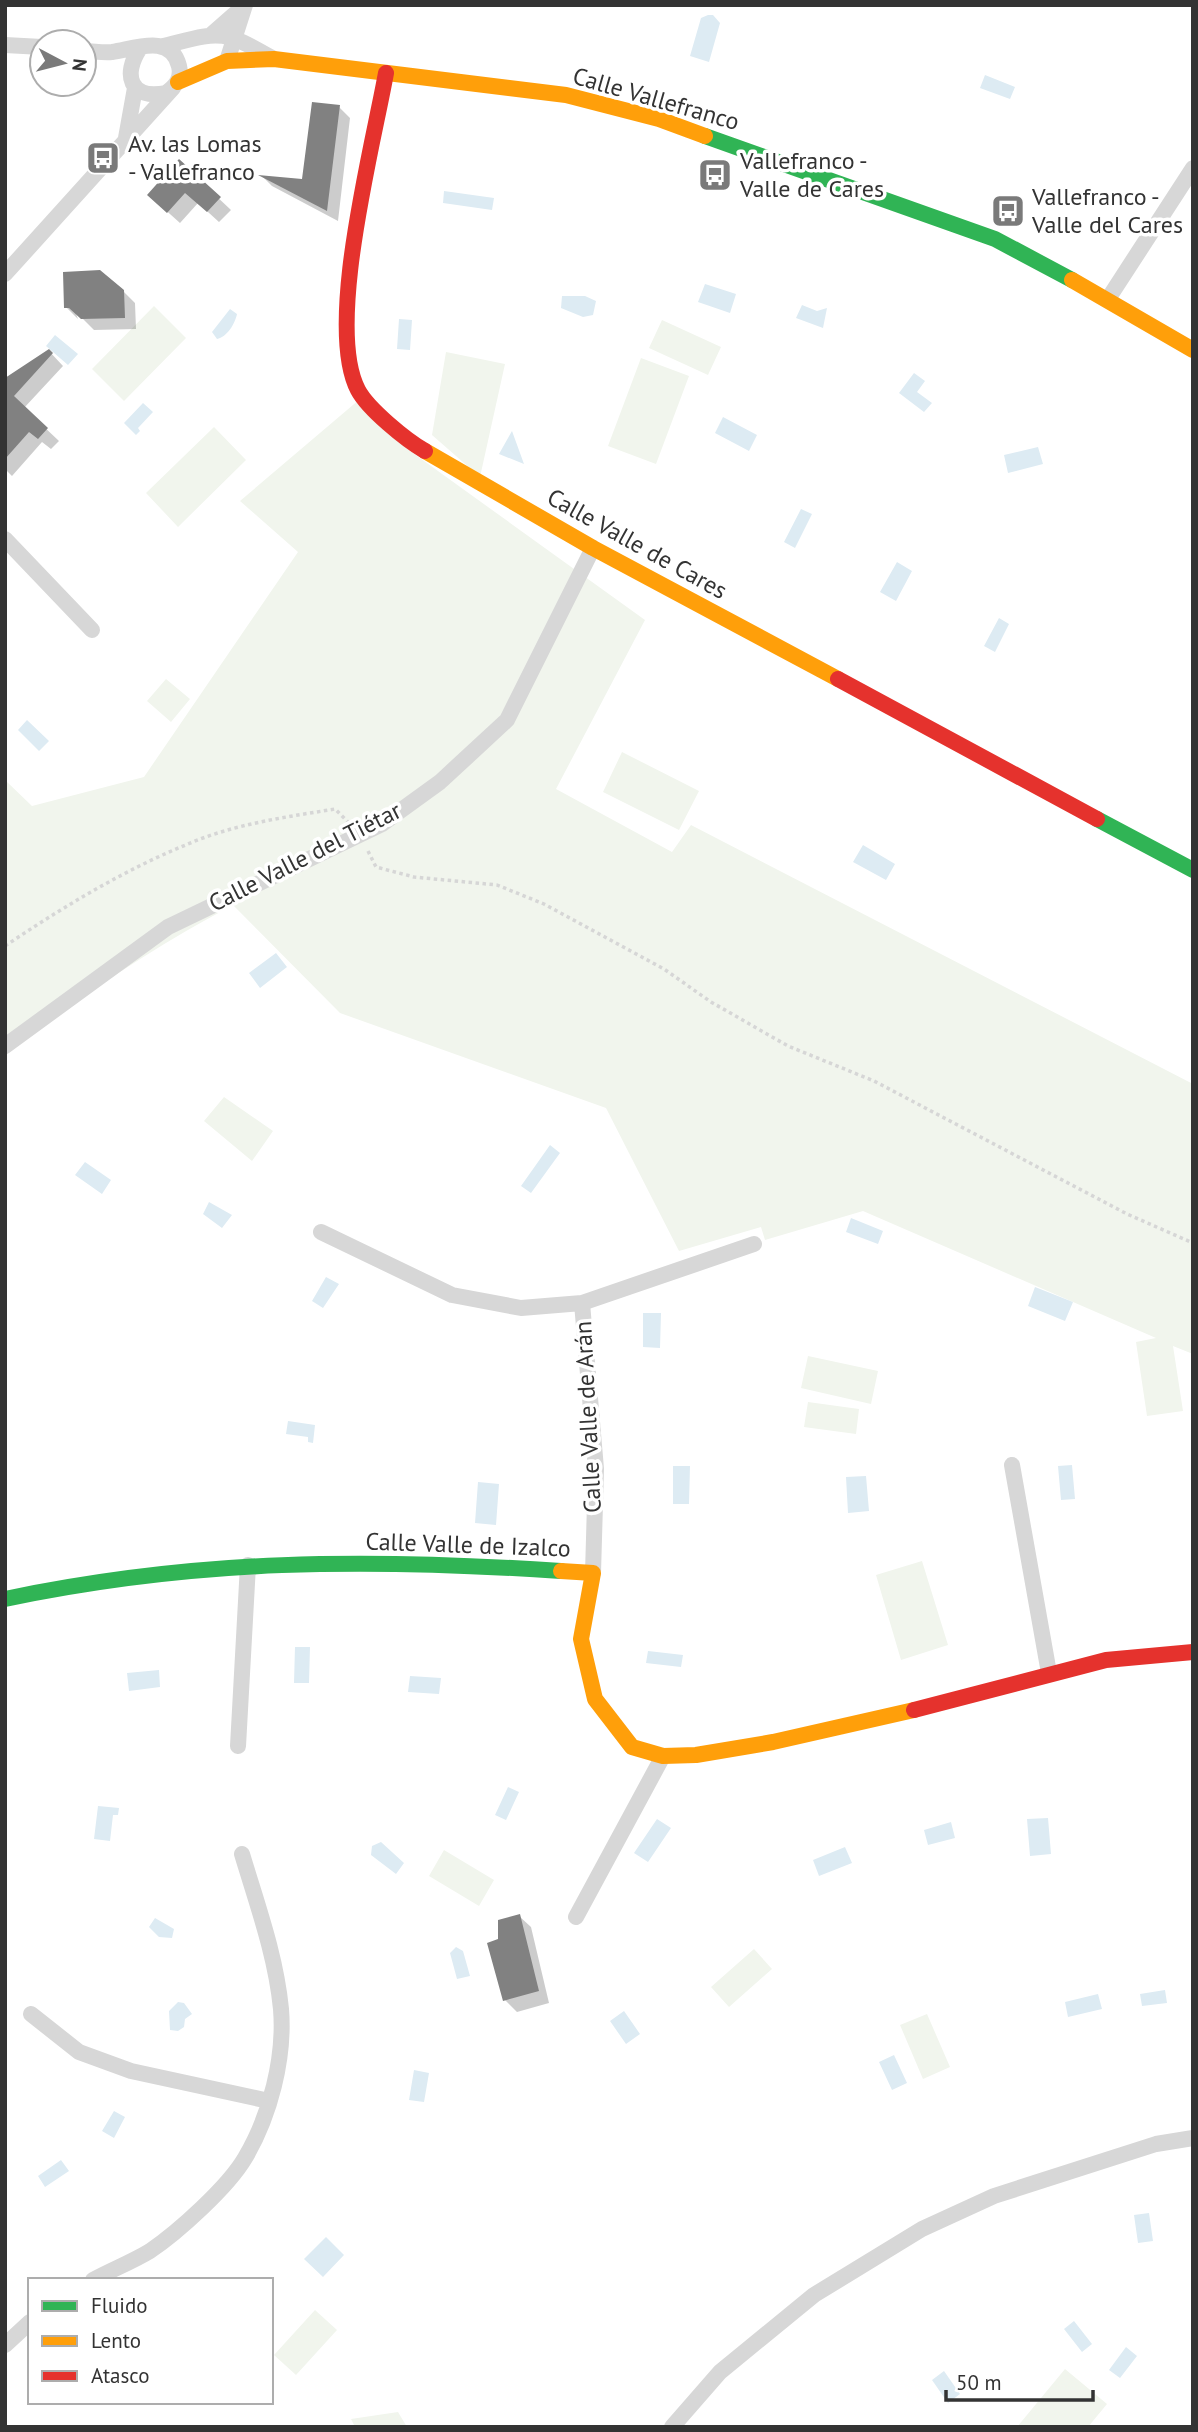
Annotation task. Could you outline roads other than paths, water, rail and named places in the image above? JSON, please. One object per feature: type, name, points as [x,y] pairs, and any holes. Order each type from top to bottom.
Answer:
[{"type":"street","points":[[212,34],[245,5]]},
{"type":"street","points":[[227,61],[245,5]]},
{"type":"street","name":"Calle Vallefranco","points":[[163,46],[212,34],[235,36],[274,59]]},
{"type":"street","points":[[5,274],[175,85],[177,60],[163,46],[153,44],[141,48],[98,52]]},
{"type":"street","points":[[5,45],[28,46]]},
{"type":"street","points":[[126,138],[135,88],[130,68],[141,48]]},
{"type":"street","name":"Calle Vallefranco","points":[[175,85],[227,61],[274,59],[566,95],[659,119],[995,239],[1108,299],[1193,350]]},
{"type":"street","name":"Calle Valle de Cares","points":[[386,73],[350,270],[345,345],[358,391],[403,438],[593,548],[1193,870]]},
{"type":"street","points":[[135,88],[143,94],[155,95],[175,85]]},
{"type":"street","points":[[1108,299],[1193,167]]},
{"type":"street","points":[[5,539],[92,630]]},
{"type":"street","name":"Calle Valle del Tiétar","points":[[5,1046],[168,927],[382,824],[440,782],[507,720],[593,548]]},
{"type":"street","name":"Calle Valle de Arán","points":[[321,1232],[452,1295],[521,1308],[582,1303],[754,1244]]},
{"type":"street","name":"Calle Valle de Arán","points":[[582,1303],[596,1469],[593,1573]]},
{"type":"street","points":[[1012,1465],[1049,1673]]},
{"type":"street","name":"Calle Valle de Izalco","points":[[5,1599],[120,1577],[248,1565],[332,1562],[502,1567],[593,1573],[581,1639],[595,1699],[632,1747],[663,1756],[696,1755],[773,1742],[979,1695],[1049,1673],[1106,1660],[1193,1652]]},
{"type":"street","points":[[238,1746],[248,1565]]},
{"type":"street","points":[[576,1917],[663,1756]]},
{"type":"street","points":[[97,2278],[150,2251],[200,2210],[245,2159],[270,2101],[278,2068],[281,2010],[265,1928],[242,1854]]},
{"type":"street","points":[[30,2014],[79,2052],[131,2071],[270,2101]]},
{"type":"street","points":[[672,2427],[720,2372],[814,2295],[922,2229],[994,2196],[1156,2144],[1193,2138]]},
{"type":"street","points":[[5,2345],[28,2324]]},
{"type":"place","name":"Av. las Lomas - Vallefranco","points":[[103,158]]},
{"type":"place","name":"Vallefranco - Valle de Cares","points":[[715,175]]},
{"type":"place","name":"Vallefranco - Valle del Cares","points":[[1008,211]]}]
